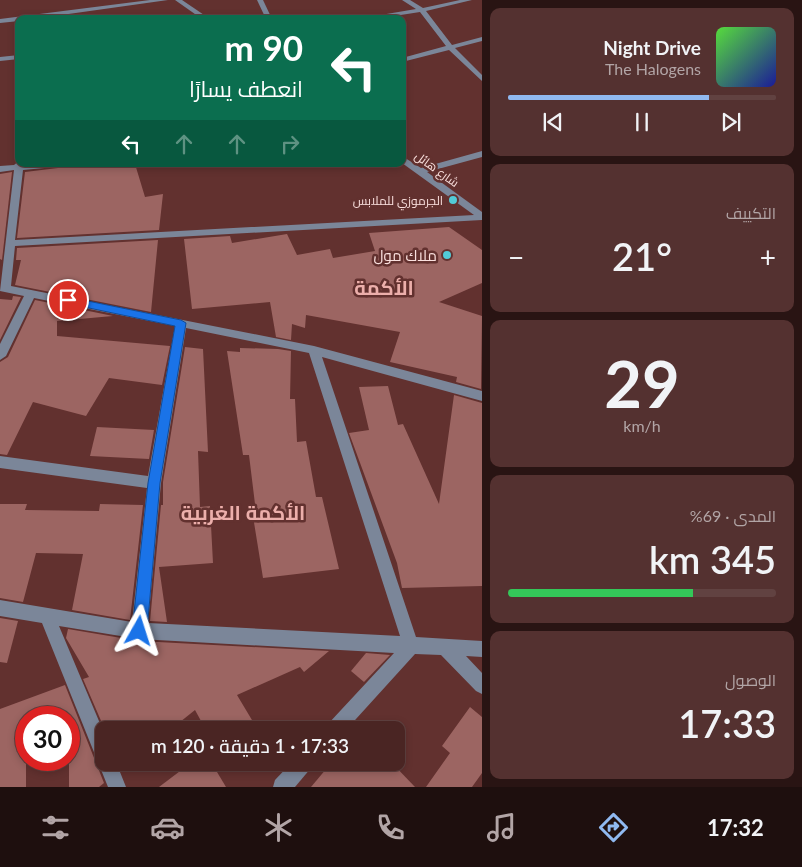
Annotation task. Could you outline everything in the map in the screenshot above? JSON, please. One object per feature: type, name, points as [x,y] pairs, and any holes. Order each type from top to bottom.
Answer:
[{"type":"street","points":[[47,15],[165,0]]},
{"type":"street","points":[[178,0],[201,15]]},
{"type":"street","points":[[260,0],[267,15]]},
{"type":"street","points":[[405,0],[422,10],[450,47],[482,79]]},
{"type":"street","points":[[388,15],[469,0]]},
{"type":"street","points":[[0,21],[15,19]]},
{"type":"street","points":[[406,59],[482,40]]},
{"type":"street","points":[[0,59],[15,57]]},
{"type":"street","points":[[418,172],[482,154]]},
{"type":"street","name":"شارع هائل","points":[[406,162],[482,216]]},
{"type":"street","points":[[0,169],[15,166]]},
{"type":"street","points":[[19,167],[3,287],[314,350],[482,396]]},
{"type":"street","points":[[10,243],[482,216]]},
{"type":"street","points":[[0,356],[31,293]]},
{"type":"street","points":[[139,631],[154,483],[181,323]]},
{"type":"street","points":[[314,350],[411,646]]},
{"type":"street","points":[[0,462],[154,483]]},
{"type":"street","points":[[0,608],[139,631],[482,649]]},
{"type":"street","points":[[47,616],[95,734]]},
{"type":"street","points":[[342,721],[411,646]]},
{"type":"street","points":[[446,648],[482,685]]},
{"type":"street","points":[[111,771],[117,787]]},
{"type":"street","points":[[282,787],[297,771]]},
{"type":"building","points":[[66,167],[136,167],[145,197],[163,194],[159,230],[17,238],[25,172]]},
{"type":"building","points":[[12,172],[2,260],[0,259],[0,174]]},
{"type":"building","points":[[449,227],[482,250],[482,283],[439,302],[482,316],[481,389],[456,382],[457,377],[390,362],[400,332],[306,315],[305,328],[292,324],[291,340],[276,337],[270,302],[192,309],[184,239],[230,236],[232,243],[287,234],[297,255],[330,249],[333,258],[375,251],[369,233]]},
{"type":"building","points":[[158,240],[151,312],[15,285],[21,260],[16,260],[17,248]]},
{"type":"building","points":[[13,296],[21,297],[0,340],[0,299],[12,300]]},
{"type":"building","points":[[35,300],[113,316],[57,321],[57,336],[170,346],[162,385],[109,378],[86,416],[33,402],[7,455],[0,454],[0,362],[8,357]]},
{"type":"building","points":[[185,347],[203,349],[208,452],[198,451],[200,507],[210,506],[213,563],[159,567],[167,622],[150,621],[161,505],[163,505],[163,482]]},
{"type":"building","points":[[240,348],[291,351],[290,399],[295,399],[297,442],[306,441],[316,497],[322,497],[339,569],[263,578],[251,504],[255,504],[249,455],[243,455],[227,351],[240,352]]},
{"type":"building","points":[[388,386],[398,425],[403,424],[439,504],[454,395],[482,403],[482,586],[402,588],[397,563],[349,433],[369,430],[359,387]]},
{"type":"building","points":[[97,427],[154,430],[149,459],[90,456]]},
{"type":"building","points":[[0,504],[27,504],[25,510],[99,511],[100,504],[143,505],[130,620],[72,610],[83,554],[36,553],[23,602],[0,598]]},
{"type":"building","points":[[0,618],[18,621],[7,663],[0,662]]},
{"type":"building","points":[[68,629],[139,641],[329,651],[304,672],[300,667],[237,695],[253,721],[201,721],[195,710],[181,721],[101,721],[83,679],[89,677],[66,638]]},
{"type":"building","points":[[366,653],[390,655],[364,682],[351,671]]},
{"type":"building","points":[[65,685],[73,706],[15,706],[15,771],[26,771],[26,787],[0,787],[0,709]]},
{"type":"building","points":[[470,707],[482,717],[482,773],[472,787],[426,787],[450,753],[442,746]]},
{"type":"building","points":[[80,723],[95,760],[95,771],[99,771],[104,783],[99,787],[69,787],[69,771],[80,771]]},
{"type":"building","points":[[180,771],[216,771],[226,787],[159,787]]},
{"type":"building","points":[[324,771],[400,771],[415,787],[311,787]]},
{"type":"place","name":"الجرموزي للملابس","points":[[453,200]]},
{"type":"place","name":"ملاك مول","points":[[447,255]]},
{"type":"district","name":"الأكمة","points":[[384,287]]},
{"type":"district","name":"الأكمة الغربية","points":[[243,512]]},
{"type":"route","points":[[68,300],[181,323],[154,483],[139,631]]}]
